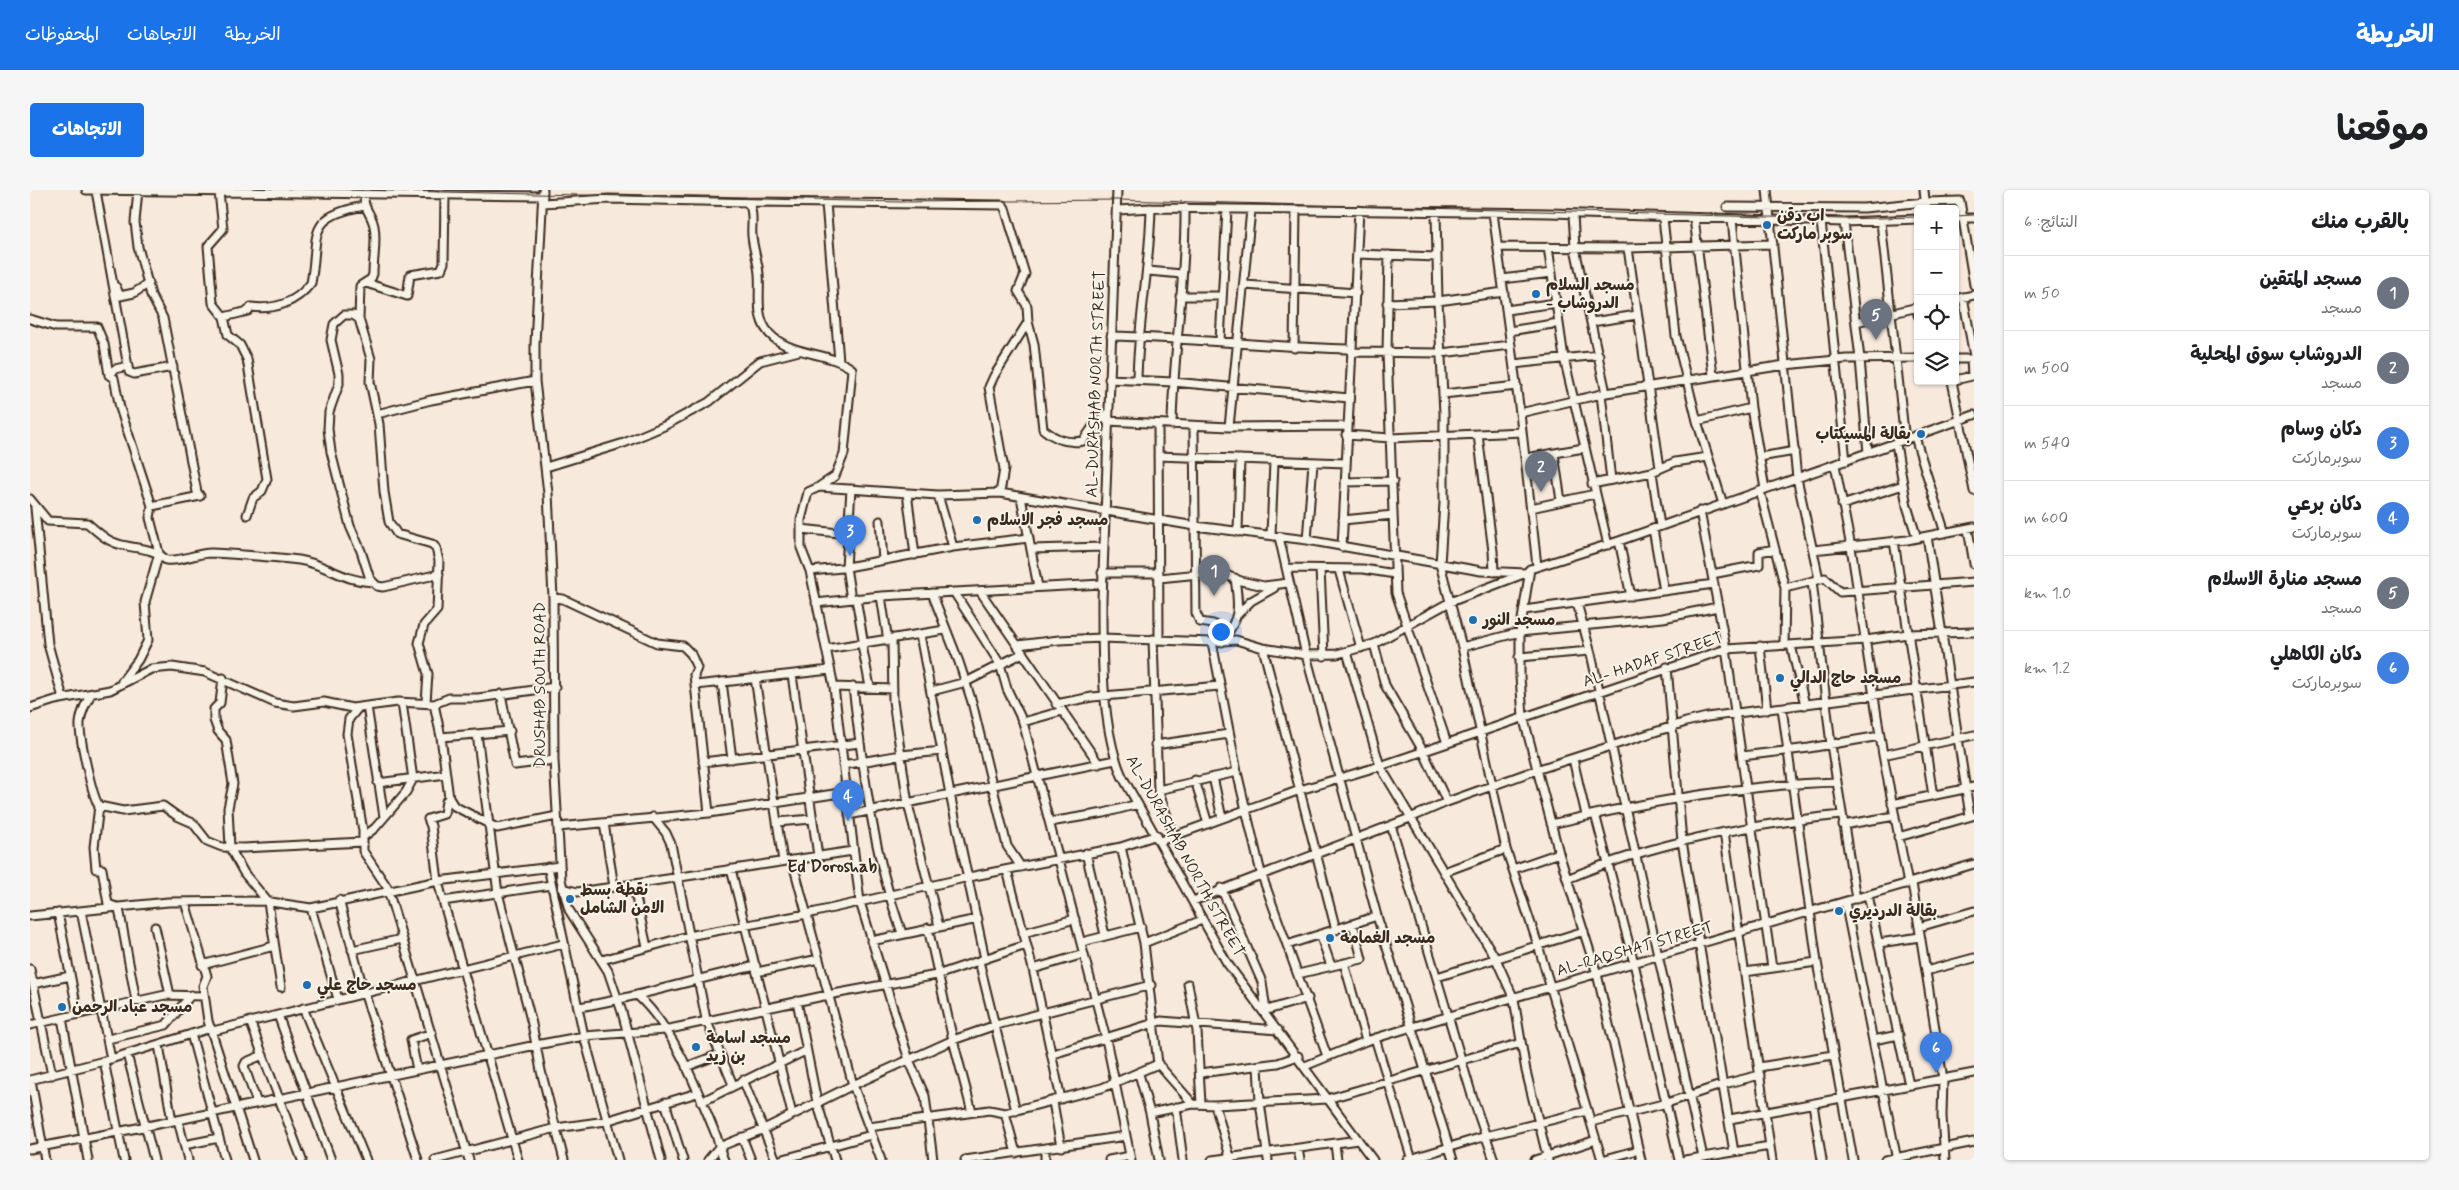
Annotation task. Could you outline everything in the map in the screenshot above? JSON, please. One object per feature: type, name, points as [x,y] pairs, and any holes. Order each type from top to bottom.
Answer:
[{"type":"street","points":[[86,190],[366,192],[746,202],[1003,205],[1025,274],[1018,291],[1027,306],[1028,322],[1034,344],[1043,429],[1053,437],[1067,442],[1083,441],[1094,424],[1108,413]]},
{"type":"street","points":[[96,190],[129,372],[134,374],[173,367]]},
{"type":"street","points":[[138,190],[135,222],[137,238],[157,308],[163,318],[200,496],[152,506]]},
{"type":"street","name":"AL-DURASHAB NORTH STREET","points":[[1117,190],[1118,210],[1107,421],[1102,574],[1102,638],[1106,696],[1115,760],[1202,920],[1232,970],[1306,1066],[1373,1160]]},
{"type":"street","points":[[1767,190],[1797,478],[1819,579]]},
{"type":"street","points":[[1924,190],[1926,205],[1960,201],[1974,285]]},
{"type":"street","points":[[219,192],[223,229],[210,243],[209,268],[213,303],[224,317],[228,335],[240,345],[247,359],[268,479],[262,491],[253,498],[247,515]]},
{"type":"street","points":[[366,192],[364,206],[374,224],[375,233],[373,274],[360,290],[359,319],[371,359],[370,382],[377,414],[384,492],[392,528],[397,534],[432,544],[438,554],[437,610],[424,625],[419,643],[428,674],[426,702]]},
{"type":"street","points":[[366,283],[407,296],[410,275],[440,270],[444,263],[445,194]]},
{"type":"street","name":"DRUSHAB SOUTH ROAD","points":[[543,196],[534,344],[535,381],[546,467],[553,598],[554,760],[562,888],[569,910],[602,960],[619,1001],[661,1160]]},
{"type":"street","points":[[746,202],[751,210],[753,250],[759,273],[758,300],[763,326],[775,338],[800,351],[839,361],[852,369],[844,454],[835,476],[819,487],[812,489],[806,496],[801,520],[802,557],[810,570],[834,687],[860,902],[908,1060],[925,1096],[933,1160]]},
{"type":"street","points":[[826,203],[839,361]]},
{"type":"street","points":[[224,317],[248,311],[251,308],[267,309],[276,307],[294,298],[311,283],[315,238],[320,226],[337,212],[364,206]]},
{"type":"street","points":[[1727,207],[1864,208],[1914,206]]},
{"type":"street","points":[[1118,210],[1152,208],[1359,210],[1573,214],[1821,222],[1881,222],[1914,219]]},
{"type":"street","points":[[1137,380],[1138,337],[1148,271],[1152,208]]},
{"type":"street","points":[[1172,425],[1173,382],[1182,274],[1185,208]]},
{"type":"street","points":[[1220,341],[1227,209]]},
{"type":"street","points":[[1229,427],[1236,343],[1245,285],[1251,210]]},
{"type":"street","points":[[1294,348],[1296,210]]},
{"type":"street","points":[[1342,547],[1346,435],[1356,293],[1359,210]]},
{"type":"street","points":[[1436,212],[1444,435],[1444,495],[1440,564],[1462,647],[1506,849],[1538,944],[1602,1160],[1638,1150]]},
{"type":"street","points":[[1493,213],[1512,345],[1531,508],[1531,569],[1520,632],[1519,657],[1523,716],[1558,852],[1597,974],[1628,1112],[1641,1160]]},
{"type":"street","points":[[1573,214],[1575,248],[1599,355],[1611,480]]},
{"type":"street","points":[[1663,218],[1668,248],[1676,336],[1697,421],[1722,504]]},
{"type":"street","points":[[1694,218],[1713,375]]},
{"type":"street","points":[[1959,218],[1974,218]]},
{"type":"street","points":[[1732,219],[1751,408],[1760,457],[1762,490],[1785,588],[1788,645],[1805,706]]},
{"type":"street","points":[[1821,222],[1846,461]]},
{"type":"street","points":[[1844,222],[1860,359],[1868,453]]},
{"type":"street","points":[[1881,222],[1905,441]]},
{"type":"street","points":[[1498,248],[1668,248],[1773,244]]},
{"type":"street","points":[[1548,247],[1564,358],[1592,484],[1608,545]]},
{"type":"street","points":[[1628,248],[1660,468]]},
{"type":"street","points":[[1357,254],[1437,257]]},
{"type":"street","points":[[1389,255],[1387,352],[1393,481],[1394,556],[1398,602],[1447,743]]},
{"type":"street","points":[[1148,271],[1182,274]]},
{"type":"street","points":[[1502,279],[1552,273]]},
{"type":"street","points":[[112,277],[120,296],[134,293],[149,283]]},
{"type":"street","points":[[1245,285],[1356,293]]},
{"type":"street","points":[[1387,302],[1438,301],[1504,292]]},
{"type":"street","points":[[1959,298],[1974,295]]},
{"type":"street","points":[[1180,296],[1222,296]]},
{"type":"street","points":[[1959,380],[1972,376],[1973,358],[1963,297]]},
{"type":"street","points":[[1506,310],[1556,303]]},
{"type":"street","points":[[1856,322],[1914,310]]},
{"type":"street","points":[[359,319],[353,315],[344,315],[334,324],[331,340],[339,374],[338,384],[330,405],[328,429],[331,452],[350,526],[372,582]]},
{"type":"street","points":[[1592,322],[1637,315]]},
{"type":"street","points":[[30,319],[56,327],[97,327],[104,344],[109,375],[114,378],[120,408],[152,506],[150,518],[159,553],[145,602],[148,640],[138,660],[118,686]]},
{"type":"street","points":[[1000,493],[1004,469],[989,387],[1028,322]]},
{"type":"street","points":[[1509,331],[1559,322]]},
{"type":"street","points":[[1111,336],[1220,341],[1294,348],[1348,350],[1352,352],[1441,353],[1512,345]]},
{"type":"street","points":[[546,467],[624,443],[664,426],[709,402],[760,361],[800,351]]},
{"type":"street","points":[[1514,364],[1599,355]]},
{"type":"street","points":[[1520,413],[1604,393],[1713,375],[1835,360],[1914,358]]},
{"type":"street","points":[[1959,359],[1973,358]]},
{"type":"street","points":[[109,375],[115,369],[128,366]]},
{"type":"street","points":[[1109,379],[1173,382],[1349,398]]},
{"type":"street","points":[[377,414],[431,400],[535,381]]},
{"type":"street","points":[[1954,385],[1958,420],[1974,491]]},
{"type":"street","points":[[1443,394],[1517,386]]},
{"type":"street","points":[[1697,421],[1751,408]]},
{"type":"street","points":[[1018,646],[1052,640],[1102,638],[1217,642],[1238,640],[1262,648],[1306,655],[1324,656],[1347,652],[1374,644],[1450,602],[1531,569],[1608,545],[1974,415]]},
{"type":"street","points":[[1107,421],[1229,427],[1347,426]]},
{"type":"street","points":[[1158,425],[1159,575],[1155,745],[1158,790],[1174,836]]},
{"type":"street","points":[[1194,426],[1195,573],[1198,619],[1200,622],[1213,624],[1217,642],[1220,686],[1229,734],[1260,873],[1308,998],[1327,1056]]},
{"type":"street","points":[[1346,435],[1391,438],[1522,432]]},
{"type":"street","points":[[1478,435],[1494,572]]},
{"type":"street","points":[[1915,437],[1945,533]]},
{"type":"street","points":[[1896,444],[1903,485],[1917,538]]},
{"type":"street","points":[[1526,458],[1584,448]]},
{"type":"street","points":[[1760,457],[1794,451]]},
{"type":"street","points":[[1554,454],[1561,501]]},
{"type":"street","points":[[1158,456],[1274,462],[1346,463]]},
{"type":"street","points":[[1592,484],[1652,472],[1679,461],[1708,457]]},
{"type":"street","points":[[1238,532],[1240,459]]},
{"type":"street","points":[[1274,462],[1275,536],[1286,568],[1306,655],[1377,916],[1427,1070],[1453,1160]]},
{"type":"street","points":[[1307,540],[1313,463]]},
{"type":"street","points":[[1835,465],[1851,547],[1883,755],[1898,837],[1919,927],[1926,971],[1943,1080],[1942,1116],[1945,1160]]},
{"type":"street","points":[[1652,472],[1664,591]]},
{"type":"street","points":[[1345,482],[1393,481]]},
{"type":"street","points":[[1842,505],[1903,485]]},
{"type":"street","points":[[819,487],[938,495],[1000,493],[1196,526],[1307,540],[1494,572],[1531,569]]},
{"type":"street","points":[[851,490],[846,567],[854,598],[870,687]]},
{"type":"street","points":[[907,493],[915,555]]},
{"type":"street","points":[[1531,508],[1595,494]]},
{"type":"street","points":[[938,495],[953,547]]},
{"type":"street","points":[[1022,497],[1038,586]]},
{"type":"street","points":[[30,498],[48,521],[83,522],[114,543],[159,553],[166,560],[173,561],[210,553],[300,560],[317,564],[356,582],[372,582],[383,587],[439,574]]},
{"type":"street","points":[[35,506],[48,644],[63,698]]},
{"type":"street","points":[[1700,511],[1726,649],[1772,968]]},
{"type":"street","points":[[1343,520],[1393,515]]},
{"type":"street","points":[[880,521],[883,560]]},
{"type":"street","points":[[1813,550],[1917,538],[1971,528],[1974,564]]},
{"type":"street","points":[[801,529],[848,534]]},
{"type":"street","points":[[1898,837],[1972,816],[1970,788],[1958,738],[1928,536]]},
{"type":"street","points":[[810,570],[846,567],[953,547],[1029,538]]},
{"type":"street","points":[[1619,541],[1630,596]]},
{"type":"street","points":[[1894,541],[1933,796]]},
{"type":"street","points":[[1032,549],[1103,547]]},
{"type":"street","points":[[1712,574],[1759,564],[1760,552],[1775,549]]},
{"type":"street","points":[[1286,568],[1366,569],[1395,574]]},
{"type":"street","points":[[1320,569],[1324,656]]},
{"type":"street","points":[[1339,570],[1361,648]]},
{"type":"street","points":[[1102,574],[1159,575],[1219,572],[1252,584],[1278,586]]},
{"type":"street","points":[[1235,578],[1238,614]]},
{"type":"street","points":[[1785,588],[1819,579],[1828,579],[1840,592],[1974,582]]},
{"type":"street","points":[[1812,581],[1830,745],[1856,899]]},
{"type":"street","points":[[1217,642],[1232,630],[1238,614],[1251,601],[1278,586],[1288,583]]},
{"type":"street","points":[[816,603],[881,596],[1102,584]]},
{"type":"street","points":[[1524,610],[1714,584]]},
{"type":"street","points":[[980,591],[1099,764]]},
{"type":"street","points":[[954,592],[1000,664],[1007,690],[1022,722],[1038,776],[1106,1039],[1131,1158],[1109,1160]]},
{"type":"street","points":[[932,593],[966,682],[1009,852],[1021,867]]},
{"type":"street","points":[[881,596],[890,640],[893,689],[908,804],[939,926]]},
{"type":"street","points":[[553,598],[563,599],[657,642],[683,646],[696,663],[696,685],[709,813]]},
{"type":"street","points":[[1577,603],[1612,747],[1703,1157]]},
{"type":"street","points":[[1462,647],[1520,632],[1663,618],[1718,607]]},
{"type":"street","points":[[826,649],[858,642],[863,645],[945,630]]},
{"type":"street","name":"AL- HADAF STREET","points":[[602,960],[688,936],[745,924],[808,914],[969,877],[1174,836],[1300,790],[1380,766],[1667,667],[1726,649],[1820,644],[1908,634],[1974,632]]},
{"type":"street","points":[[920,635],[950,794],[978,919],[982,960],[1016,1111]]},
{"type":"street","points":[[1374,644],[1385,685],[1424,751],[1447,802]]},
{"type":"street","points":[[1760,646],[1767,710]]},
{"type":"street","points":[[1262,648],[1336,930]]},
{"type":"street","points":[[1519,657],[1590,651]]},
{"type":"street","points":[[1347,652],[1380,766],[1496,959],[1514,998],[1521,1043],[1547,1158]]},
{"type":"street","points":[[932,691],[966,682],[1023,653]]},
{"type":"street","points":[[30,708],[63,698],[91,694],[118,686],[138,675],[161,667],[190,668],[223,678],[283,705],[294,706],[324,702],[358,708],[402,703],[426,702],[434,704],[449,698],[555,687]]},
{"type":"street","points":[[1667,667],[1682,841],[1734,1152]]},
{"type":"street","points":[[696,685],[830,670]]},
{"type":"street","points":[[792,675],[818,856]]},
{"type":"street","points":[[223,678],[220,703],[214,709],[214,720],[218,731],[226,740],[233,784],[228,808],[230,848],[244,873],[268,902],[281,987]]},
{"type":"street","points":[[755,678],[783,862]]},
{"type":"street","points":[[722,682],[732,759]]},
{"type":"street","points":[[1193,901],[1260,873],[1536,770],[1707,717],[1805,706],[1974,682]]},
{"type":"street","points":[[1056,704],[1106,696],[1220,686]]},
{"type":"street","points":[[834,687],[893,689]]},
{"type":"street","points":[[853,687],[870,812],[889,896],[902,933]]},
{"type":"street","points":[[91,694],[81,713],[80,732],[92,791],[99,806],[94,847],[96,870],[102,868],[108,904],[119,908]]},
{"type":"street","points":[[501,694],[510,731],[515,765],[554,760]]},
{"type":"street","points":[[99,806],[123,811],[163,806],[177,816],[194,823],[207,841],[230,848],[363,839],[406,792],[413,779],[402,703]]},
{"type":"street","points":[[434,704],[441,737],[449,798],[454,806],[497,828],[557,816]]},
{"type":"street","points":[[367,706],[384,817]]},
{"type":"street","points":[[358,708],[349,719],[346,734],[364,855],[388,892],[469,1160]]},
{"type":"street","points":[[1782,708],[1794,784],[1817,962],[1854,1160]]},
{"type":"street","points":[[1022,722],[1062,711]]},
{"type":"street","points":[[441,737],[510,731]]},
{"type":"street","points":[[477,734],[498,893],[564,1160]]},
{"type":"street","points":[[1155,745],[1229,734]]},
{"type":"street","points":[[1883,755],[1974,735]]},
{"type":"street","points":[[1742,756],[1830,745],[1880,736]]},
{"type":"street","points":[[703,762],[860,743]]},
{"type":"street","points":[[843,765],[901,755],[942,751]]},
{"type":"street","points":[[1573,759],[1586,815]]},
{"type":"street","points":[[849,815],[1115,760]]},
{"type":"street","points":[[1158,790],[1237,772]]},
{"type":"street","points":[[378,783],[446,774]]},
{"type":"street","points":[[1213,777],[1222,818]]},
{"type":"street","points":[[1196,780],[1208,824]]},
{"type":"street","points":[[1551,824],[1586,815],[1677,798],[1794,784],[1836,782]]},
{"type":"street","points":[[1892,804],[1970,788]]},
{"type":"street","points":[[558,827],[709,813],[847,792]]},
{"type":"street","points":[[449,798],[446,801],[444,814],[428,819],[438,880],[518,1160]]},
{"type":"street","points":[[1050,822],[1104,813],[1138,804]]},
{"type":"street","points":[[1595,814],[1606,863],[1634,963],[1679,1160]]},
{"type":"street","points":[[1567,879],[1636,853],[1682,841],[1752,826],[1841,815]]},
{"type":"street","points":[[1843,825],[1895,816]]},
{"type":"street","points":[[653,817],[666,833],[671,844],[706,1020],[733,1086]]},
{"type":"street","points":[[777,822],[812,819]]},
{"type":"street","points":[[604,823],[614,888]]},
{"type":"street","points":[[1391,825],[1494,1160]]},
{"type":"street","points":[[1724,832],[1741,933],[1764,1113],[1772,1160]]},
{"type":"street","points":[[1121,847],[1141,926],[1151,985],[1158,1064],[1197,1104]]},
{"type":"street","points":[[1444,872],[1506,849]]},
{"type":"street","points":[[562,888],[576,892],[614,888],[853,851]]},
{"type":"street","points":[[1513,869],[1558,852]]},
{"type":"street","points":[[1086,853],[1105,935]]},
{"type":"street","points":[[792,860],[853,1085],[881,1160]]},
{"type":"street","name":"AL-RAQSHAT STREET","points":[[1306,1066],[1375,1038],[1766,926],[1974,864]]},
{"type":"street","points":[[30,916],[185,902],[268,902],[311,908],[339,900],[388,892],[438,880],[494,872],[560,866]]},
{"type":"street","points":[[548,867],[584,1036],[618,1160]]},
{"type":"street","points":[[731,870],[792,1114]]},
{"type":"street","points":[[1007,870],[1033,969],[1061,1099]]},
{"type":"street","points":[[633,884],[647,947]]},
{"type":"street","points":[[444,901],[551,885]]},
{"type":"street","points":[[1221,888],[1262,982],[1265,1011],[1308,998]]},
{"type":"street","points":[[1868,895],[1909,1085]]},
{"type":"street","points":[[339,900],[364,992],[418,1160]]},
{"type":"street","points":[[185,902],[202,965],[207,976],[203,986],[212,1030],[252,1160]]},
{"type":"street","points":[[1845,902],[1897,1159]]},
{"type":"street","points":[[119,908],[136,1001]]},
{"type":"street","points":[[311,908],[338,999]]},
{"type":"street","points":[[80,911],[108,1039],[107,1060],[117,1131],[124,1160]]},
{"type":"street","points":[[1919,927],[1974,911]]},
{"type":"street","points":[[58,913],[78,1014]]},
{"type":"street","points":[[1287,944],[1377,916]]},
{"type":"street","points":[[871,941],[902,933],[978,919]]},
{"type":"street","points":[[1023,933],[1075,919]]},
{"type":"street","points":[[1144,944],[1202,920]]},
{"type":"street","points":[[1298,974],[1362,957],[1353,924]]},
{"type":"street","points":[[1082,942],[1141,926]]},
{"type":"street","points":[[155,927],[170,995]]},
{"type":"street","points":[[928,928],[952,1040],[972,1112]]},
{"type":"street","points":[[1437,977],[1584,931]]},
{"type":"street","points":[[1320,934],[1331,966]]},
{"type":"street","points":[[1879,943],[1920,937]]},
{"type":"street","points":[[352,950],[402,939]]},
{"type":"street","points":[[44,1160],[31,1080],[128,1054],[191,1034],[278,1015],[364,992],[463,970],[564,944]]},
{"type":"street","points":[[30,1148],[175,1121],[536,1045],[584,1036],[665,1030],[796,1001],[937,975],[1026,945]]},
{"type":"street","points":[[202,965],[274,946]]},
{"type":"street","points":[[1033,969],[1084,954]]},
{"type":"street","points":[[1926,971],[1974,958]]},
{"type":"street","points":[[579,1007],[619,1001],[698,978],[819,959]]},
{"type":"street","points":[[1745,972],[1817,962]]},
{"type":"street","points":[[1344,963],[1366,1041]]},
{"type":"street","points":[[30,969],[52,1075]]},
{"type":"street","points":[[33,984],[70,976]]},
{"type":"street","points":[[1188,984],[1196,1024],[1200,1073],[1197,1104]]},
{"type":"street","points":[[708,1160],[719,1147],[764,1129],[817,1102],[952,1040],[996,1025],[1151,985]]},
{"type":"street","points":[[30,1025],[170,995],[204,996]]},
{"type":"street","points":[[108,1039],[166,1025],[191,995]]},
{"type":"street","points":[[636,995],[665,1030],[686,1067],[724,1160]]},
{"type":"street","points":[[796,1001],[817,1102],[835,1160]]},
{"type":"street","points":[[303,1008],[366,1160]]},
{"type":"street","points":[[278,1015],[331,1160]]},
{"type":"street","points":[[62,1018],[73,1069],[88,1160]]},
{"type":"street","points":[[250,1021],[302,1160]]},
{"type":"street","points":[[1052,1054],[1106,1039],[1155,1022],[1278,1030]]},
{"type":"street","points":[[417,1070],[411,1040],[432,1033]]},
{"type":"street","points":[[191,1034],[225,1160]]},
{"type":"street","points":[[1873,1040],[1899,1035]]},
{"type":"street","points":[[1375,1038],[1410,1160],[1486,1136],[1587,1111]]},
{"type":"street","points":[[1150,1113],[1197,1104],[1215,1105],[1328,1098],[1521,1043]]},
{"type":"street","points":[[159,1045],[175,1121],[188,1160]]},
{"type":"street","points":[[701,1102],[779,1062],[805,1051]]},
{"type":"street","points":[[128,1054],[154,1160]]},
{"type":"street","points":[[686,1067],[720,1054]]},
{"type":"street","points":[[257,1103],[244,1066],[246,1062],[263,1055]]},
{"type":"street","points":[[1591,1122],[1690,1096],[1759,1071],[1833,1055]]},
{"type":"street","points":[[1200,1073],[1283,1062],[1298,1056]]},
{"type":"street","points":[[869,1127],[989,1110],[1005,1113],[1016,1111],[1116,1082],[1139,1074],[1158,1064]]},
{"type":"street","points":[[1258,1066],[1260,1102],[1267,1156]]},
{"type":"street","points":[[1730,1119],[1974,1073]]},
{"type":"street","points":[[1139,1074],[1150,1113],[1159,1160]]},
{"type":"street","points":[[743,1080],[776,1160]]},
{"type":"street","points":[[435,1160],[502,1144],[512,1139],[556,1128],[606,1121],[697,1093]]},
{"type":"street","points":[[665,1102],[683,1160]]},
{"type":"street","points":[[1052,1102],[1061,1147]]},
{"type":"street","points":[[1813,1104],[1822,1160]]},
{"type":"street","points":[[1215,1105],[1231,1159]]},
{"type":"street","points":[[1176,1107],[1183,1160]]},
{"type":"street","points":[[1005,1113],[1016,1153]]},
{"type":"street","points":[[780,1160],[871,1135]]},
{"type":"street","points":[[969,1160],[1006,1158],[1016,1153],[1126,1136]]},
{"type":"street","points":[[742,1137],[752,1160]]},
{"type":"street","points":[[184,1145],[219,1138]]},
{"type":"street","points":[[1212,1160],[1267,1156],[1298,1149],[1358,1140]]},
{"type":"street","points":[[1535,1160],[1547,1158],[1596,1140]]},
{"type":"street","points":[[1885,1160],[1974,1142]]},
{"type":"street","points":[[1335,1144],[1337,1160]]},
{"type":"street","points":[[1685,1160],[1718,1157],[1734,1152],[1770,1146]]},
{"type":"street","points":[[1045,1149],[1045,1160]]},
{"type":"street","points":[[1298,1149],[1300,1160]]},
{"type":"railway","points":[[351,190],[900,202],[1117,200],[1844,219],[1914,217]]},
{"type":"railway","points":[[1959,216],[1974,215]]},
{"type":"place","name":"اب دقن سوبر ماركت","points":[[1767,225]]},
{"type":"place","name":"مسجد السلام - الدروشاب","points":[[1536,294]]},
{"type":"place","name":"مسجد منارة الاسلام","points":[[1876,340]]},
{"type":"place","name":"بقالة المسيكتاب","points":[[1921,434]]},
{"type":"place","name":"الدروشاب سوق المحلية","points":[[1541,492]]},
{"type":"place","name":"مسجد فجر الاسلام","points":[[977,520]]},
{"type":"place","name":"دكان وسام","points":[[850,556]]},
{"type":"place","name":"مسجد المتقين","points":[[1214,596]]},
{"type":"place","name":"مسجد النور","points":[[1473,620]]},
{"type":"place","name":"مسجد حاج الدالي","points":[[1780,678]]},
{"type":"place","name":"دكان برعي","points":[[848,821]]},
{"type":"place","name":"نقطة بسط الامن الشامل","points":[[570,899]]},
{"type":"place","name":"بقالة الدرديري","points":[[1839,911]]},
{"type":"place","name":"مسجد الغمامة","points":[[1330,938]]},
{"type":"place","name":"مسجد حاج علي","points":[[307,985]]},
{"type":"place","name":"مسجد عباد الرحمن","points":[[62,1007]]},
{"type":"place","name":"مسجد اسامة بن زيد","points":[[696,1047]]},
{"type":"place","name":"دكان الكاهلي","points":[[1936,1073]]},
{"type":"district","name":"Ed Doroshab","points":[[832,867]]}]
